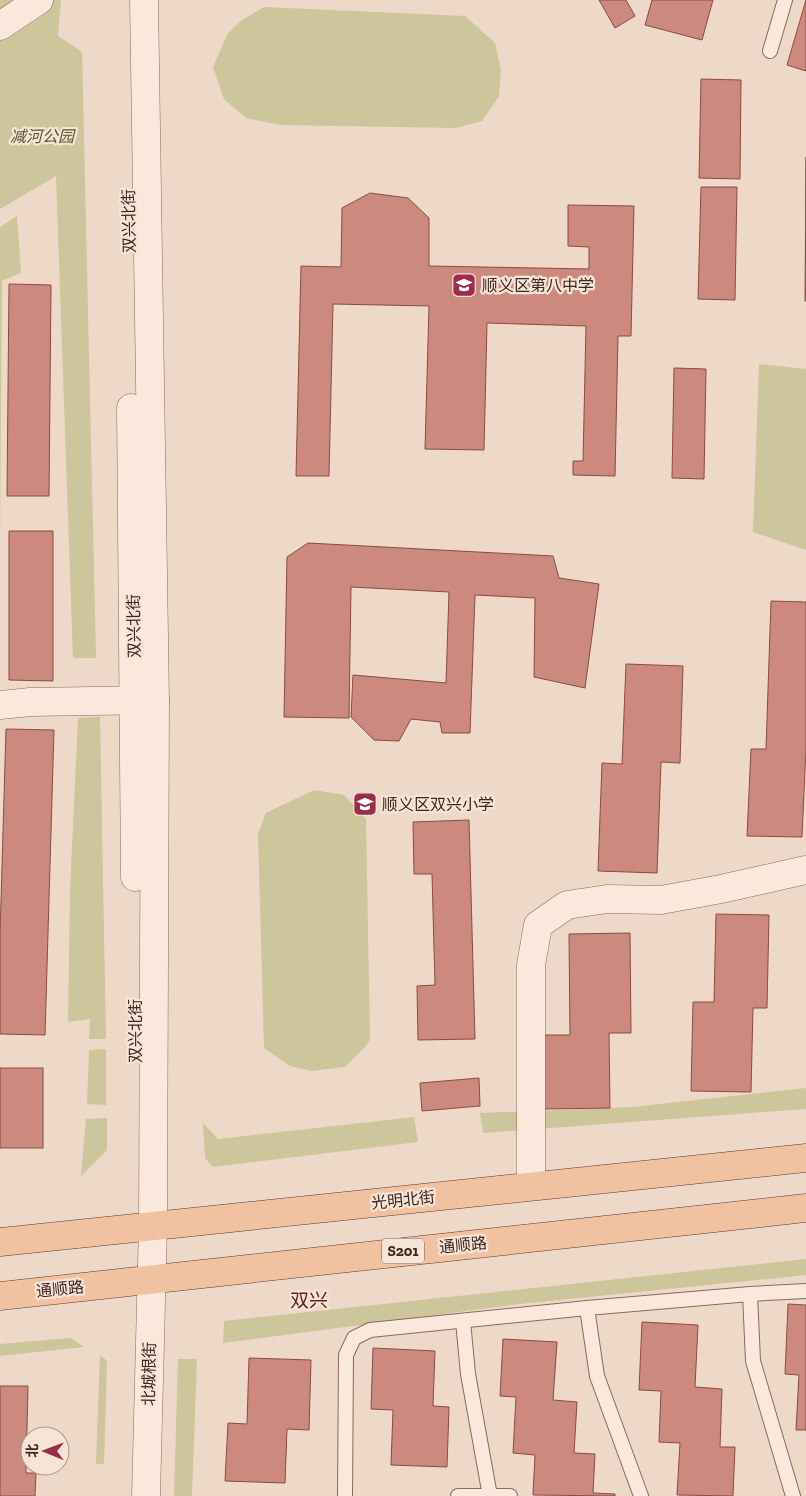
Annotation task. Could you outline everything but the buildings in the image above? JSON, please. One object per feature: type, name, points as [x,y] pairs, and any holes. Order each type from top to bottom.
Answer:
[{"type":"main road","name":"光明北街","points":[[0,1242],[144,1240],[531,1186],[806,1158]]},
{"type":"main road","name":"通顺路","points":[[0,1296],[806,1208]]},
{"type":"street","points":[[0,26],[39,0]]},
{"type":"street","name":"双兴北街","points":[[126,0],[145,701]]},
{"type":"street","name":"双兴北街","points":[[144,0],[144,1240]]},
{"type":"street","points":[[0,705],[30,702],[145,701]]},
{"type":"street","points":[[531,1186],[530,965],[538,925],[567,905],[607,899],[661,900],[806,870]]},
{"type":"street","name":"北城根街","points":[[130,1496],[144,1240]]},
{"type":"street","name":"北城根街","points":[[143,1280],[146,1496]]},
{"type":"lane","points":[[770,52],[784,0]]},
{"type":"lane","points":[[345,1496],[346,1355],[354,1338],[370,1330],[587,1308],[806,1291]]},
{"type":"lane","points":[[750,1294],[753,1361],[793,1496]]},
{"type":"lane","points":[[587,1308],[597,1376],[641,1496]]},
{"type":"lane","points":[[463,1321],[468,1374],[490,1496]]},
{"type":"lane","points":[[458,1496],[510,1496]]},
{"type":"green space","name":"减河公园","points":[[0,0],[61,0],[58,36],[82,52],[96,658],[73,658],[56,176],[0,209]]},
{"type":"green space","points":[[264,7],[465,16],[495,43],[501,70],[499,96],[482,121],[456,128],[280,125],[246,118],[224,99],[213,67],[228,33],[241,21]]},
{"type":"green space","points":[[17,216],[21,273],[2,281],[0,544],[0,227]]},
{"type":"green space","points":[[759,364],[806,369],[806,550],[753,532]]},
{"type":"green space","points":[[100,717],[106,1039],[89,1039],[90,1019],[68,1022],[70,891],[78,718]]},
{"type":"green space","points":[[314,790],[344,795],[366,819],[370,1039],[366,1046],[345,1067],[311,1071],[290,1066],[264,1048],[258,834],[266,813]]},
{"type":"green space","points":[[106,1049],[106,1105],[87,1104],[89,1050]]},
{"type":"green space","points":[[806,1088],[806,1109],[483,1133],[480,1113],[632,1107]]},
{"type":"green space","points":[[414,1117],[418,1142],[213,1167],[205,1158],[203,1123],[218,1139]]},
{"type":"green space","points":[[107,1118],[107,1150],[81,1176],[86,1119]]},
{"type":"green space","points":[[806,1259],[806,1275],[520,1304],[223,1343],[224,1321]]},
{"type":"green space","points":[[71,1338],[84,1347],[0,1356],[0,1344]]},
{"type":"green space","points":[[100,1355],[107,1361],[104,1464],[96,1464]]},
{"type":"green space","points":[[178,1359],[197,1359],[192,1496],[174,1496]]},
{"type":"place","name":"顺义区第八中学","points":[[464,285]]},
{"type":"place","name":"顺义区双兴小学","points":[[365,804]]},
{"type":"district","name":"双兴","points":[[309,1300]]}]
